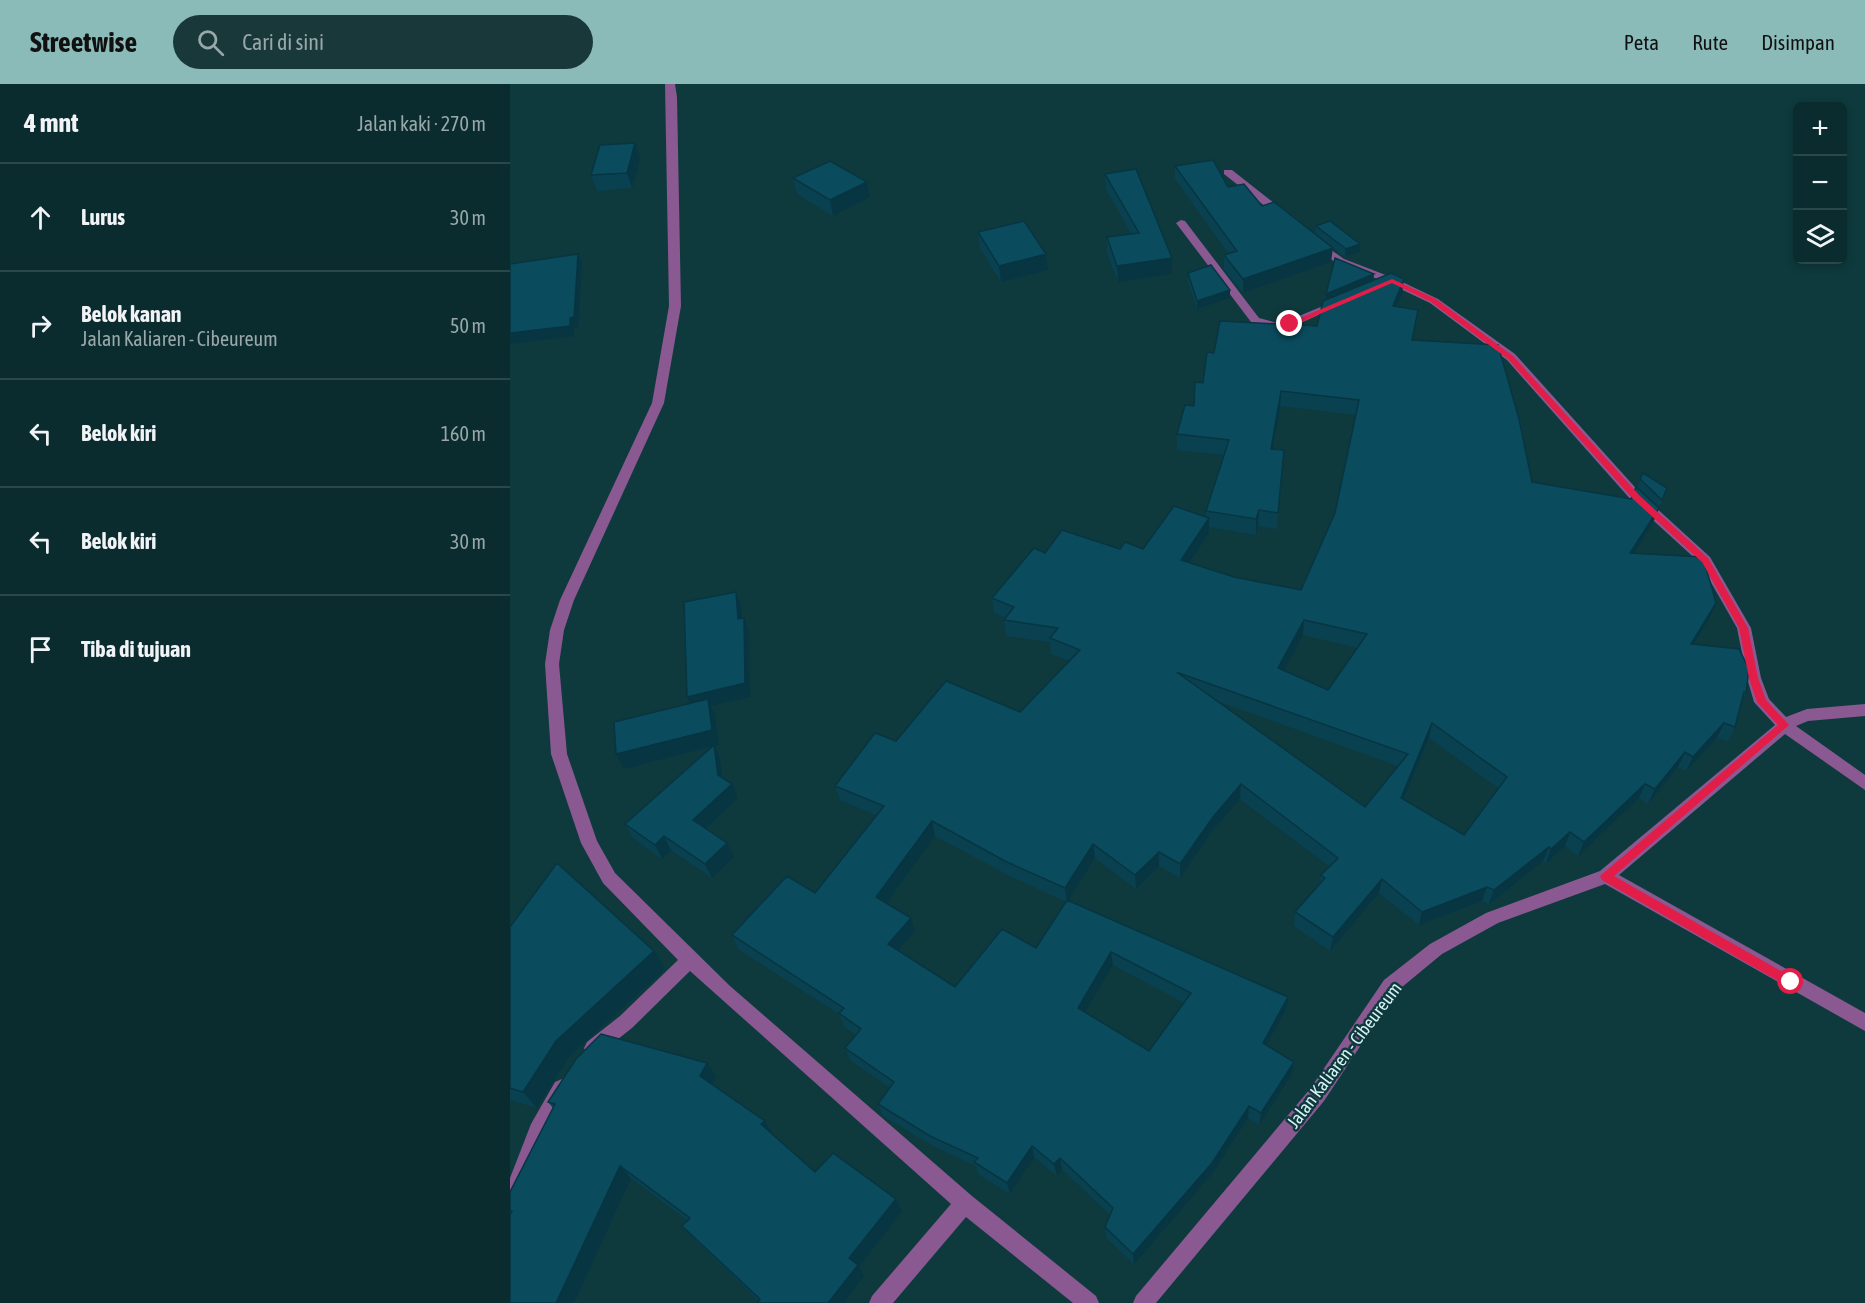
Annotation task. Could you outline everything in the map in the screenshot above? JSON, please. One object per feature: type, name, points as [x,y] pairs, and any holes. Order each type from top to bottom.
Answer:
[{"type":"street","points":[[670,84],[675,306],[658,403],[567,600],[557,630],[552,664],[559,754],[589,843],[609,878],[690,960],[965,1203],[1089,1303]]},
{"type":"street","points":[[1228,172],[1340,261],[1392,281],[1434,301],[1511,357],[1637,498],[1705,560],[1744,628],[1754,678],[1762,702],[1865,784]]},
{"type":"street","points":[[1181,224],[1255,320],[1276,327],[1290,324],[1351,298]]},
{"type":"street","points":[[1371,290],[1392,281]]},
{"type":"street","name":"Jalan Kaliaren - Cibeureum","points":[[1143,1303],[1317,1095],[1390,987],[1436,950],[1492,918],[1606,876],[1787,723],[1808,716],[1865,710]]},
{"type":"street","points":[[1606,876],[1865,1023]]},
{"type":"street","points":[[510,1203],[538,1131],[577,1066],[690,960]]},
{"type":"street","points":[[879,1303],[965,1203]]},
{"type":"building","points":[[635,143],[627,173],[591,175],[600,145]]},
{"type":"building","points":[[1213,160],[1228,187],[1244,184],[1262,206],[1274,202],[1333,248],[1243,279],[1224,255],[1237,251],[1175,166]]},
{"type":"building","points":[[830,161],[867,182],[830,200],[793,178]]},
{"type":"building","points":[[1136,169],[1172,258],[1117,266],[1107,237],[1139,233],[1105,174]]},
{"type":"building","points":[[1024,221],[1046,254],[999,266],[978,232]]},
{"type":"building","points":[[1330,221],[1360,244],[1346,249],[1316,226]]},
{"type":"building","points":[[578,254],[574,317],[570,318],[570,326],[510,333],[510,264]]},
{"type":"building","points":[[1335,258],[1374,274],[1326,294]]},
{"type":"building","points":[[1211,265],[1230,290],[1197,301],[1188,273]]},
{"type":"building","points":[[1391,273],[1404,279],[1393,306],[1418,310],[1412,340],[1498,345],[1519,419],[1532,482],[1631,499],[1636,487],[1659,508],[1630,553],[1703,557],[1716,603],[1691,644],[1739,649],[1749,669],[1746,693],[1744,692],[1735,727],[1724,723],[1693,757],[1685,752],[1655,789],[1645,784],[1584,842],[1570,832],[1551,849],[1549,847],[1494,890],[1487,887],[1422,912],[1382,879],[1333,937],[1295,912],[1325,878],[1321,875],[1338,858],[1241,784],[1213,817],[1180,864],[1159,852],[1135,875],[1093,844],[1065,888],[1005,861],[932,821],[876,897],[911,918],[888,944],[955,987],[1002,929],[1036,948],[1067,900],[1288,997],[1263,1043],[1294,1062],[1261,1113],[1249,1106],[1212,1163],[1133,1254],[1105,1227],[1113,1208],[1060,1158],[1054,1164],[1032,1146],[1007,1183],[974,1162],[978,1158],[930,1136],[878,1104],[894,1082],[845,1048],[861,1029],[839,1013],[844,1008],[732,935],[787,876],[815,893],[884,806],[835,786],[875,733],[896,741],[946,681],[1020,712],[1080,650],[1050,638],[1058,628],[1004,620],[1014,607],[992,598],[1034,548],[1045,553],[1062,530],[1120,549],[1125,542],[1143,549],[1174,506],[1209,518],[1181,560],[1234,577],[1301,590],[1335,513],[1359,400],[1281,391],[1271,449],[1284,450],[1278,513],[1259,510],[1256,519],[1206,511],[1229,440],[1177,434],[1185,405],[1194,406],[1195,382],[1203,383],[1207,352],[1214,353],[1220,321],[1317,326],[1323,301]],"holes":[[[1304,620],[1367,634],[1328,690],[1278,668]],[[1178,673],[1408,754],[1365,807]],[[1432,723],[1507,777],[1464,835],[1401,798]],[[1111,952],[1191,993],[1149,1051],[1078,1008]]]},
{"type":"building","points":[[1643,473],[1667,488],[1662,500],[1640,479]]},
{"type":"building","points":[[736,592],[738,619],[744,618],[745,683],[687,697],[684,602]]},
{"type":"building","points":[[708,699],[712,730],[616,754],[614,722]]},
{"type":"building","points":[[714,745],[718,775],[732,784],[693,820],[727,843],[705,864],[664,836],[655,845],[625,824]]},
{"type":"building","points":[[557,863],[654,951],[556,1041],[523,1092],[510,1088],[510,927]]},
{"type":"building","points":[[601,1034],[707,1063],[700,1076],[765,1121],[761,1124],[815,1172],[833,1153],[896,1199],[849,1258],[858,1265],[828,1303],[757,1303],[760,1299],[682,1226],[690,1218],[620,1166],[556,1303],[510,1303],[510,1215],[512,1211],[510,1210],[510,1192],[555,1104],[548,1102],[576,1059]]},
{"type":"route","points":[[1290,324],[1392,281],[1434,301],[1511,357],[1637,498],[1705,560],[1744,628],[1754,678],[1762,702],[1784,725],[1606,876],[1791,982]]}]
